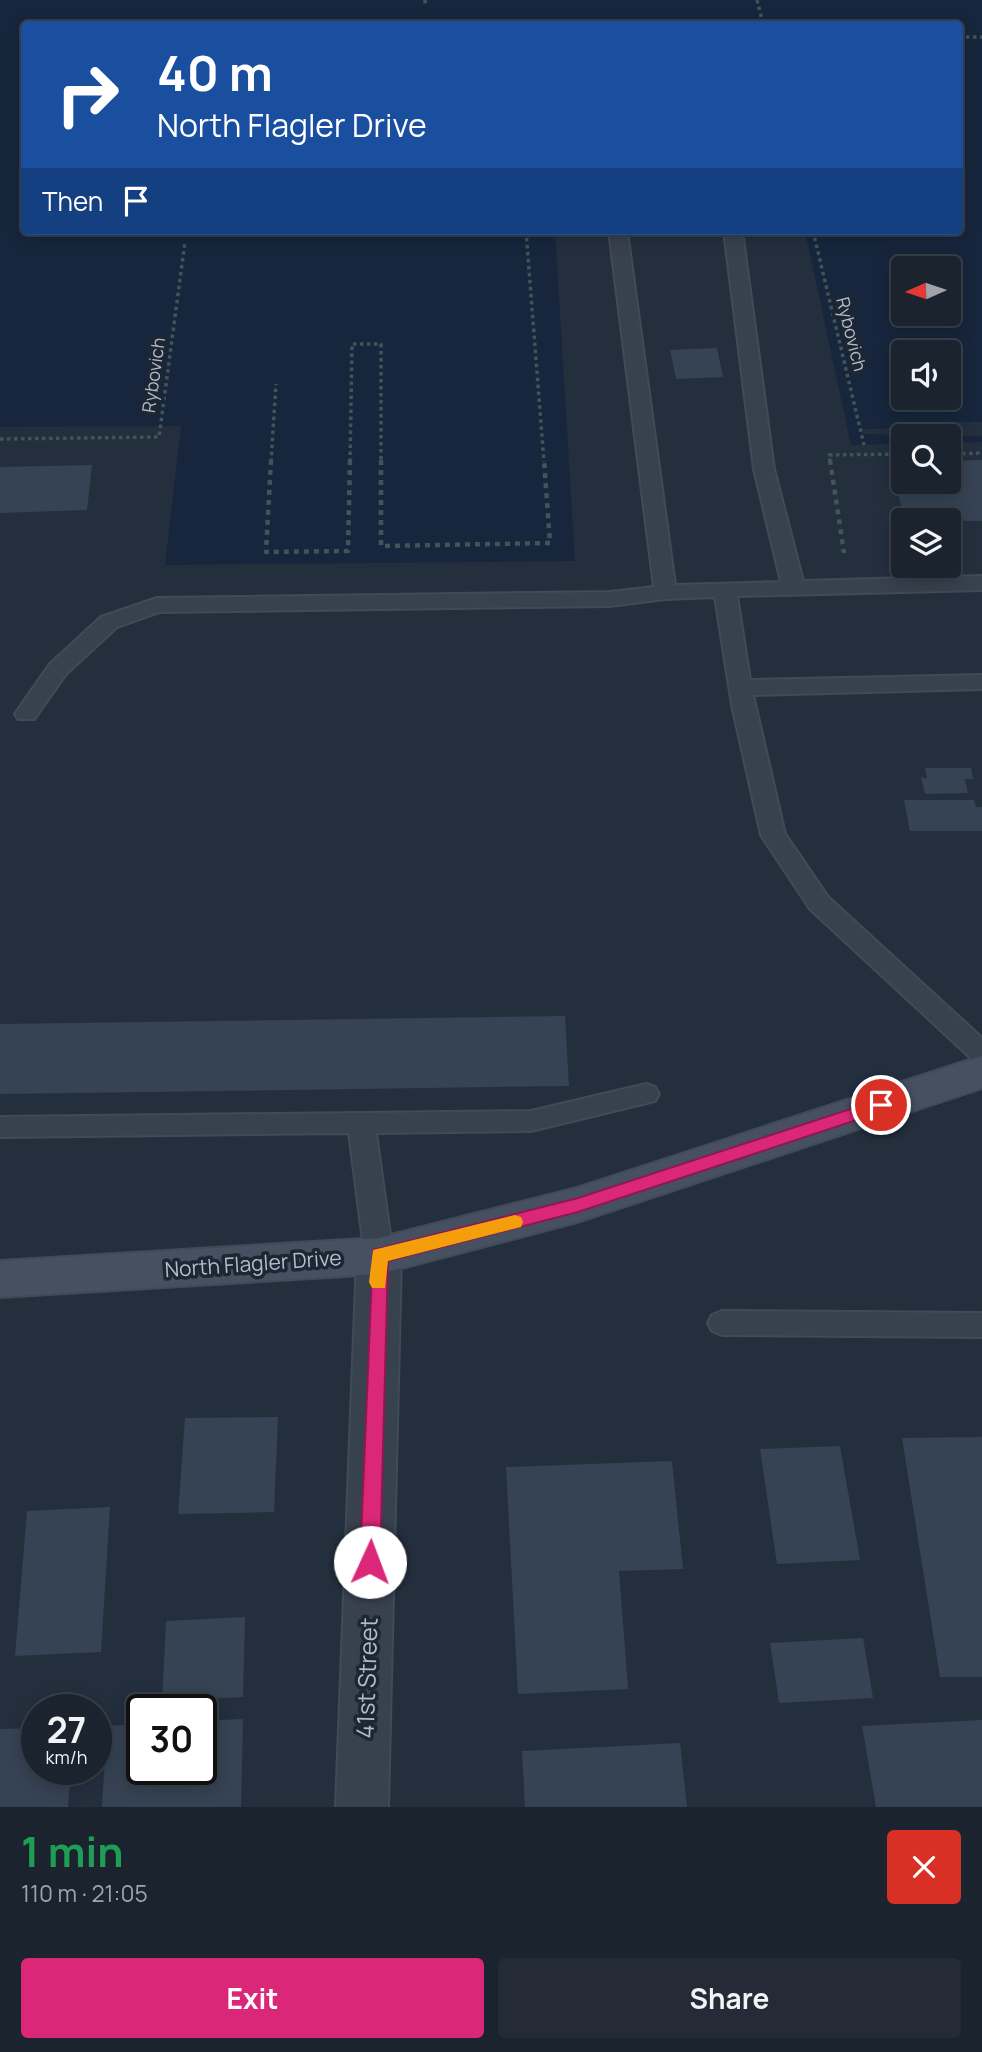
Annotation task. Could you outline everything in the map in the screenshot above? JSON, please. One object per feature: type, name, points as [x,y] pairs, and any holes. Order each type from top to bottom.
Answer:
[{"type":"street","name":"North Flagler Drive","points":[[0,1279],[379,1256],[578,1205],[982,1072]]},
{"type":"street","name":"41st Street","points":[[362,1807],[379,1256]]},
{"type":"lane","points":[[619,235],[665,592]]},
{"type":"lane","points":[[734,235],[764,469],[793,585]]},
{"type":"lane","points":[[26,714],[58,669],[109,622],[157,605],[610,599],[665,592],[793,585],[982,583]]},
{"type":"lane","points":[[725,590],[743,705],[773,835],[819,903],[982,1053]]},
{"type":"lane","points":[[742,688],[982,682]]},
{"type":"lane","points":[[0,1127],[531,1121],[646,1094]]},
{"type":"lane","points":[[361,1122],[379,1256]]},
{"type":"lane","points":[[722,1324],[982,1325]]},
{"type":"path","points":[[425,0],[425,6]]},
{"type":"path","points":[[757,0],[763,21]]},
{"type":"path","points":[[963,37],[982,37]]},
{"type":"path","points":[[276,384],[267,552],[348,551],[352,344],[382,344],[382,546],[550,543],[526,235]]},
{"type":"path","name":"Rybovich","points":[[814,235],[864,445]]},
{"type":"path","name":"Rybovich","points":[[0,439],[159,437],[185,242]]},
{"type":"path","points":[[961,454],[982,453]]},
{"type":"path","points":[[845,560],[829,455],[891,454]]},
{"type":"water","points":[[0,0],[982,0],[982,442],[961,443],[961,424],[891,424],[891,444],[851,445],[806,235],[963,235],[963,21],[21,21],[21,235],[555,235],[575,561],[165,565],[181,426],[0,427]]},
{"type":"pier","points":[[982,422],[982,436],[961,436],[961,424],[921,424]]},
{"type":"pier","points":[[861,429],[891,429],[891,434],[862,434]]},
{"type":"building","points":[[717,348],[723,377],[676,379],[670,350]]},
{"type":"building","points":[[982,460],[982,521],[961,521],[961,508],[902,508],[898,494],[961,494],[961,461]]},
{"type":"building","points":[[92,465],[87,510],[0,513],[0,467]]},
{"type":"building","points":[[925,768],[971,768],[973,779],[965,779],[968,793],[925,794],[921,777],[927,779]]},
{"type":"building","points":[[904,800],[974,800],[976,807],[982,807],[982,831],[910,831]]},
{"type":"building","points":[[565,1016],[569,1086],[0,1094],[0,1024]]},
{"type":"building","points":[[278,1417],[274,1512],[178,1514],[185,1418]]},
{"type":"building","points":[[982,1437],[982,1677],[940,1677],[902,1438]]},
{"type":"building","points":[[840,1446],[860,1560],[777,1564],[760,1449]]},
{"type":"building","points":[[672,1461],[683,1569],[619,1571],[628,1689],[518,1694],[506,1467]]},
{"type":"building","points":[[110,1507],[101,1652],[15,1656],[27,1511]]},
{"type":"building","points":[[245,1617],[243,1697],[217,1698],[217,1694],[162,1694],[166,1621]]},
{"type":"building","points":[[863,1638],[873,1698],[779,1703],[770,1643]]},
{"type":"building","points":[[243,1719],[241,1807],[102,1807],[103,1785],[112,1785],[112,1726],[126,1725],[126,1785],[217,1785],[217,1720]]},
{"type":"building","points":[[982,1720],[982,1807],[876,1807],[862,1726]]},
{"type":"building","points":[[21,1728],[21,1785],[70,1785],[68,1807],[0,1807],[0,1729]]},
{"type":"building","points":[[680,1743],[687,1807],[525,1807],[522,1751]]},
{"type":"slow traffic","points":[[378,1282],[379,1256],[515,1222]]},
{"type":"route","points":[[370,1562],[379,1256],[578,1205],[881,1105]]}]
